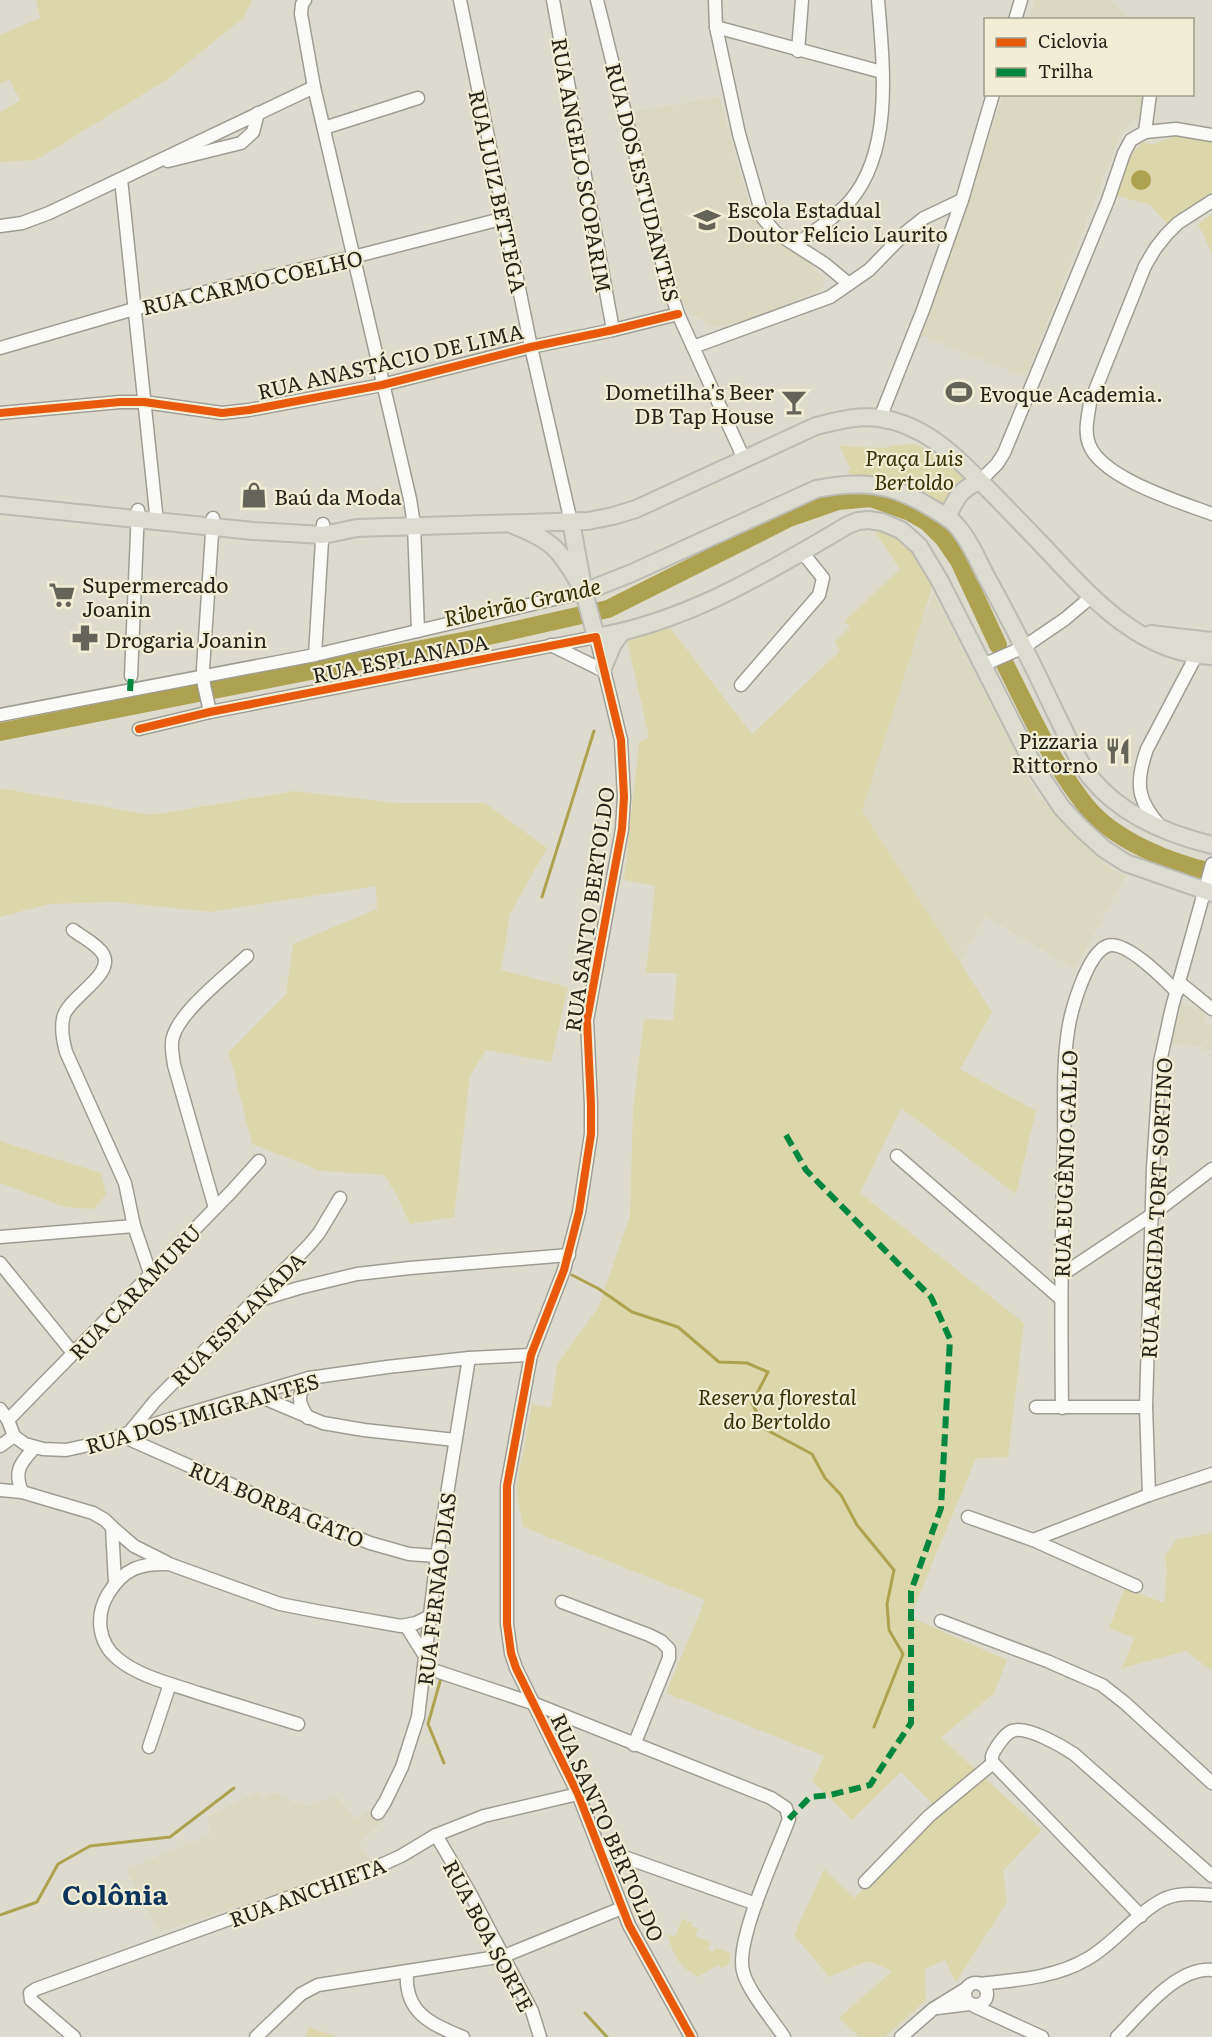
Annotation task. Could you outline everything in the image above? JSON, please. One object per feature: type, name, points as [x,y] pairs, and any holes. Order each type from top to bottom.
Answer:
[{"type":"main road","points":[[0,494],[157,517],[323,530],[414,525],[572,522],[613,516],[636,509],[816,426],[847,418],[880,418],[902,424],[938,441],[980,481],[1091,597],[1133,629],[1170,649],[1204,656]]},
{"type":"main road","points":[[947,518],[957,496],[963,489],[980,481]]},
{"type":"main road","points":[[585,598],[624,577],[816,489],[857,484],[894,489],[917,499],[956,525],[968,543],[1024,648],[1076,754],[1091,778],[1109,796],[1137,817],[1165,831],[1212,844]]},
{"type":"main road","points":[[0,505],[138,514]]},
{"type":"main road","points":[[572,522],[585,598],[594,629],[621,633],[687,612],[858,521],[882,522],[900,530],[919,546],[940,581],[1017,736],[1062,808],[1104,849],[1126,864],[1208,888]]},
{"type":"main road","points":[[508,523],[532,532],[557,549],[566,559],[585,598]]},
{"type":"main road","points":[[1133,629],[1168,637],[1212,641]]},
{"type":"main road","points":[[604,669],[613,644],[621,633]]},
{"type":"street","name":"RUA LUIZ BETTEGA","points":[[460,0],[531,347],[572,522]]},
{"type":"street","name":"RUA ANGELO SCOPARIM","points":[[553,0],[613,330]]},
{"type":"street","name":"RUA DOS ESTUDANTES","points":[[597,0],[666,278],[678,314],[744,459]]},
{"type":"street","points":[[715,0],[716,27],[739,134],[759,209],[768,225],[825,264],[849,284]]},
{"type":"street","points":[[798,51],[802,0]]},
{"type":"street","points":[[796,245],[849,202],[859,189],[874,152],[881,127],[882,72],[878,0]]},
{"type":"street","points":[[1016,18],[1021,0]]},
{"type":"street","points":[[304,2],[302,23],[314,87],[410,499],[414,525],[417,632]]},
{"type":"street","points":[[716,27],[882,72]]},
{"type":"street","points":[[0,226],[34,219],[314,87]]},
{"type":"street","points":[[880,418],[923,310],[962,200],[992,96]]},
{"type":"street","points":[[1145,132],[1150,96]]},
{"type":"street","points":[[324,128],[418,98]]},
{"type":"street","points":[[154,163],[241,143],[254,132],[258,113]]},
{"type":"street","points":[[980,481],[997,464],[1004,453],[1128,146],[1137,135],[1145,132],[1176,129],[1212,135]]},
{"type":"street","points":[[121,179],[157,517]]},
{"type":"street","points":[[693,347],[830,297],[869,270],[924,218],[962,200]]},
{"type":"street","points":[[1212,201],[1178,223],[1166,235],[1145,266],[1090,403],[1087,436],[1095,456],[1107,467],[1137,485],[1212,514]]},
{"type":"street","name":"RUA CARMO COELHO","points":[[0,348],[134,309],[505,218]]},
{"type":"street","name":"RUA ANASTÁCIO DE LIMA","points":[[0,413],[120,402],[144,402],[205,411],[236,412],[382,385],[531,347],[678,314]]},
{"type":"street","points":[[131,676],[138,514]]},
{"type":"street","points":[[209,708],[204,681],[212,523]]},
{"type":"street","points":[[315,655],[323,530]]},
{"type":"street","points":[[741,685],[819,595],[823,578],[802,552]]},
{"type":"street","points":[[983,665],[1024,648],[1091,597]]},
{"type":"street","points":[[0,715],[204,681],[417,632],[585,598]]},
{"type":"street","name":"RUA ESPLANADA","points":[[139,729],[209,708],[551,645],[594,629]]},
{"type":"street","name":"RUA SANTO BERTOLDO","points":[[594,629],[621,740],[624,797],[622,829],[587,1020],[591,1134],[579,1212],[564,1270],[531,1355],[507,1486],[507,1624],[513,1660],[578,1794],[622,1908],[691,2037]]},
{"type":"street","points":[[551,645],[604,669]]},
{"type":"street","points":[[1165,831],[1149,813],[1141,798],[1143,760],[1147,749],[1204,656]]},
{"type":"street","name":"RUA ARGIDA TORT SORTINO","points":[[1149,1495],[1146,1407],[1154,1147],[1160,1062],[1164,1039],[1208,888],[1212,864]]},
{"type":"street","points":[[73,930],[99,949],[104,956],[105,963],[103,971],[72,1002],[64,1015],[63,1041],[125,1183],[134,1226],[150,1273]]},
{"type":"street","name":"RUA EUGÊNIO GALLO","points":[[1062,1408],[1060,1275],[1065,1080],[1073,1006],[1083,978],[1097,956],[1107,946],[1123,947],[1158,973]]},
{"type":"street","points":[[214,1208],[171,1049],[178,1025],[196,1004],[247,956]]},
{"type":"street","points":[[1158,973],[1180,983],[1212,1009]]},
{"type":"street","points":[[1158,973],[1180,983]]},
{"type":"street","points":[[897,1156],[1060,1298]]},
{"type":"street","name":"RUA CARAMURU","points":[[8,1420],[259,1161]]},
{"type":"street","points":[[1060,1275],[1153,1214],[1212,1169]]},
{"type":"street","name":"RUA ESPLANADA","points":[[125,1435],[155,1401],[320,1233],[340,1198]]},
{"type":"street","points":[[0,1236],[134,1226]]},
{"type":"street","points":[[255,1301],[357,1274],[569,1255]]},
{"type":"street","points":[[0,1263],[73,1353]]},
{"type":"street","name":"RUA DOS IMIGRANTES","points":[[14,1436],[25,1444],[35,1447],[53,1450],[78,1449],[309,1378],[469,1358],[531,1355]]},
{"type":"street","name":"RUA FERNÃO DIAS","points":[[378,1813],[386,1802],[411,1744],[418,1717],[437,1556],[469,1358]]},
{"type":"street","points":[[308,1418],[300,1405],[299,1395],[309,1378]]},
{"type":"street","points":[[254,1394],[322,1423],[455,1440]]},
{"type":"street","points":[[1036,1407],[1146,1407]]},
{"type":"street","points":[[0,1409],[8,1420],[14,1436],[0,1446]]},
{"type":"street","name":"RUA BORBA GATO","points":[[125,1435],[266,1500],[370,1543],[409,1554],[437,1556]]},
{"type":"street","points":[[22,1492],[18,1473],[22,1462],[35,1447]]},
{"type":"street","points":[[1033,1540],[1149,1495],[1212,1474]]},
{"type":"street","points":[[0,1490],[22,1492],[93,1513],[105,1520],[134,1545],[169,1564],[280,1604],[406,1626],[430,1616]]},
{"type":"street","points":[[968,1517],[1033,1540],[1136,1586]]},
{"type":"street","points":[[112,1527],[115,1583]]},
{"type":"street","points":[[169,1564],[140,1566],[126,1573],[115,1583],[101,1611],[99,1623],[103,1639],[118,1659],[132,1669],[170,1684],[298,1724]]},
{"type":"street","points":[[562,1602],[649,1635],[661,1641],[669,1649],[669,1658],[634,1745]]},
{"type":"street","points":[[941,1621],[1047,1661],[1102,1685],[1125,1703],[1212,1783]]},
{"type":"street","points":[[406,1626],[425,1661],[771,1798],[786,1808],[789,1819],[756,1905],[742,1950],[743,1973],[747,1982],[784,2037]]},
{"type":"street","points":[[149,1747],[170,1684]]},
{"type":"street","points":[[901,2037],[933,2008],[973,1983],[1014,1980],[1063,1970],[1086,1960],[1162,1900],[1191,1894],[1209,1895],[1209,1873],[1074,1754],[1063,1746],[1028,1732],[1013,1730],[1005,1736],[993,1753],[991,1757],[993,1763],[1141,1916]]},
{"type":"street","points":[[865,1882],[929,1816],[993,1763]]},
{"type":"street","name":"RUA ANCHIETA","points":[[74,2037],[31,2000],[30,1993],[372,1869],[401,1856],[436,1835],[484,1816],[578,1794]]},
{"type":"street","name":"RUA BOA SORTE","points":[[436,1835],[504,1956],[532,2011],[540,2037]]},
{"type":"street","points":[[599,1848],[756,1905]]},
{"type":"street","points":[[256,2037],[279,2013],[310,1988],[327,1982],[504,1956],[622,1908]]},
{"type":"street","points":[[1117,2037],[1162,1992],[1187,1973],[1212,1970]]},
{"type":"street","points":[[407,1971],[406,1984],[417,2011],[442,2028],[463,2037]]},
{"type":"street","points":[[933,2008],[981,2005],[987,1997],[1014,1980]]},
{"type":"street","points":[[980,1984],[986,1988],[987,1997],[1009,2022]]},
{"type":"street","points":[[967,1988],[965,1998],[972,2005],[1040,2037]]},
{"type":"shaded area","points":[[1035,0],[1111,0],[1126,18],[1029,18]]},
{"type":"shaded area","points":[[1003,96],[1142,96],[1140,115],[1130,122],[1120,135],[1026,377],[921,335]]},
{"type":"shaded area","name":"Escola Estadual Doutor Felício Laurito","points":[[719,97],[749,205],[766,235],[806,260],[825,279],[824,286],[816,292],[743,321],[715,327],[689,313],[675,290],[630,113]]},
{"type":"shaded area","points":[[1141,170],[1148,173],[1151,180],[1148,187],[1141,190],[1134,187],[1131,180],[1134,173]]},
{"type":"shaded area","points":[[934,593],[1036,793],[1090,851],[1113,870],[1126,875],[1075,969],[985,916],[960,962],[862,811],[880,619],[921,622]]},
{"type":"shaded area","points":[[1181,1005],[1205,1009],[1204,1024],[1212,1025],[1212,1050],[1203,1050],[1203,1046],[1171,1044]]},
{"type":"shaded area","points":[[259,1791],[263,1799],[275,1793],[305,1807],[336,1796],[357,1819],[372,1809],[383,1821],[358,1845],[371,1862],[160,1932],[126,1870],[210,1835],[207,1817]]},
{"type":"green space","points":[[36,0],[252,0],[243,18],[168,79],[36,160],[0,162],[0,112],[20,100],[9,79],[0,84],[0,35],[40,18]]},
{"type":"green space","points":[[1187,131],[1212,137],[1212,196],[1168,225],[1150,205],[1114,195],[1128,157],[1143,142],[1152,145]]},
{"type":"green space","points":[[1212,214],[1212,253],[1198,224]]},
{"type":"green space","name":"Praça Luis Bertoldo","points":[[916,444],[947,462],[963,478],[949,495],[945,506],[852,476],[847,471],[850,467],[839,446],[883,448]]},
{"type":"green space","name":"Reserva florestal do Bertoldo","points":[[875,532],[906,541],[917,554],[933,584],[862,811],[992,1012],[960,1069],[1036,1111],[1016,1194],[901,1108],[860,1193],[1024,1323],[1008,1457],[976,1458],[910,1617],[1007,1660],[994,1693],[941,1738],[1042,1830],[1003,1871],[1007,1902],[956,1982],[945,1960],[925,1969],[926,2000],[885,2037],[859,2037],[839,2018],[892,1971],[868,1961],[829,1977],[794,1935],[824,1869],[854,1898],[941,1812],[901,1772],[852,1820],[812,1781],[824,1756],[666,1693],[705,1600],[523,1527],[516,1489],[532,1404],[551,1408],[557,1364],[598,1308],[630,1216],[633,1109],[644,1019],[673,1020],[677,973],[646,973],[655,886],[624,880],[639,742],[649,737],[627,641],[668,625],[752,734],[840,651],[835,642],[850,627],[845,621],[900,569]]},
{"type":"green space","points":[[0,788],[151,815],[295,791],[395,803],[485,803],[547,848],[510,914],[501,970],[568,987],[551,1062],[486,1050],[470,1076],[454,1217],[410,1224],[384,1175],[321,1171],[252,1144],[229,1052],[286,994],[293,944],[377,909],[376,886],[210,912],[117,902],[49,904],[0,917]]},
{"type":"green space","points":[[0,1141],[101,1173],[106,1195],[93,1209],[65,1207],[0,1183]]},
{"type":"green space","points":[[1212,1533],[1212,1671],[1186,1651],[1122,1668],[1134,1638],[1109,1628],[1125,1588],[1164,1603],[1167,1570],[1165,1556],[1177,1539]]},
{"type":"green space","points":[[682,1919],[693,1923],[692,1926],[698,1929],[695,1936],[710,1942],[708,1950],[714,1952],[716,1948],[730,1953],[729,1964],[721,1969],[718,1965],[698,1977],[685,1968],[675,1954],[667,1934],[675,1937]]},
{"type":"green space","points":[[309,2027],[337,2037],[306,2037]]},
{"type":"waterway","name":"Ribeirão Grande","points":[[0,732],[493,635],[608,609],[789,518],[838,501],[871,498],[910,512],[927,522],[944,539],[959,561],[998,645]]},
{"type":"waterway","name":"Ribeirão Grande","points":[[1005,664],[1052,756],[1087,807],[1113,830],[1145,849],[1179,863],[1212,872]]},
{"type":"waterway","points":[[542,897],[594,731]]},
{"type":"waterway","points":[[572,1275],[599,1289],[632,1312],[678,1327],[719,1362],[747,1363],[768,1372],[752,1403],[765,1429],[812,1454],[825,1478],[841,1495],[857,1525],[894,1570],[887,1604],[889,1630],[903,1654],[874,1727]]},
{"type":"waterway","points":[[441,1678],[428,1724],[444,1763]]},
{"type":"waterway","points":[[0,1915],[37,1902],[58,1864],[90,1846],[170,1837],[234,1788]]},
{"type":"waterway","points":[[585,2013],[607,2037]]},
{"type":"marked path","points":[[130,691],[131,676]]},
{"type":"marked path","points":[[786,1135],[806,1170],[931,1297],[950,1339],[941,1508],[911,1591],[911,1723],[870,1785],[830,1795],[810,1797],[789,1819]]},
{"type":"cycle path","points":[[0,413],[120,402],[144,402],[222,413],[249,410],[382,385],[531,347],[678,314]]},
{"type":"cycle path","points":[[139,729],[210,712],[596,637],[621,740],[624,797],[622,829],[587,1020],[591,1134],[579,1212],[564,1270],[531,1355],[507,1486],[507,1624],[511,1653],[516,1668],[578,1794],[629,1925],[691,2037]]},
{"type":"place","name":"Escola Estadual Doutor Felício Laurito","points":[[707,220]]},
{"type":"place","name":"Evoque Academia.","points":[[959,392]]},
{"type":"place","name":"Dometilha's Beer DB Tap House","points":[[794,402]]},
{"type":"place","name":"Baú da Moda","points":[[254,495]]},
{"type":"place","name":"Supermercado Joanin","points":[[62,595]]},
{"type":"place","name":"Drogaria Joanin","points":[[85,638]]},
{"type":"place","name":"Pizzaria Rittorno","points":[[1118,751]]},
{"type":"district","name":"Colônia","points":[[115,1893]]}]
